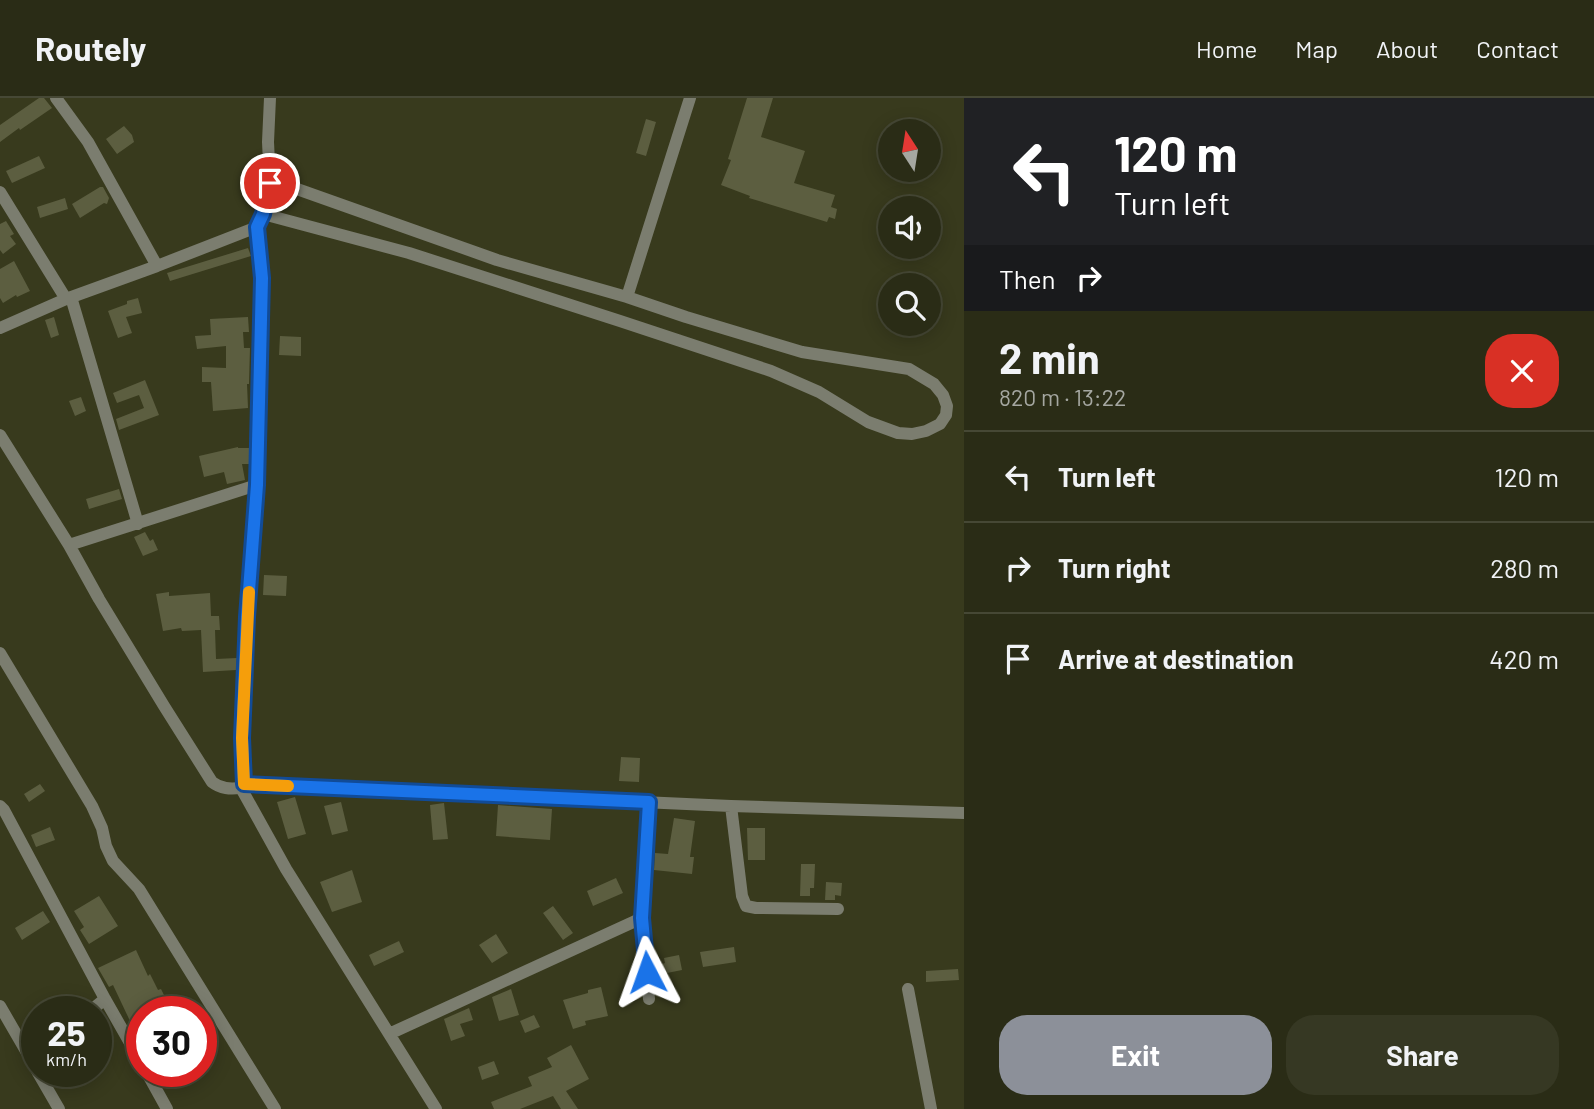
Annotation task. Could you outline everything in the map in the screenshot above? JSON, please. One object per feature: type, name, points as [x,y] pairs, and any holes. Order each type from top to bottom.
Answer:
[{"type":"street","points":[[56,98],[89,142],[157,266]]},
{"type":"street","points":[[270,98],[270,183],[257,227],[262,278],[257,485],[247,617],[242,738],[243,786],[286,869],[436,1109]]},
{"type":"street","points":[[627,297],[690,98]]},
{"type":"street","points":[[263,214],[410,253],[771,371],[818,391],[868,422],[898,432],[912,434],[926,431],[940,424],[946,415],[947,406],[943,395],[934,384],[909,369],[802,352],[498,260],[297,189],[270,183]]},
{"type":"street","points":[[0,192],[68,298],[138,524]]},
{"type":"street","points":[[0,328],[68,298],[257,227]]},
{"type":"street","points":[[0,435],[212,782],[221,787],[964,813]]},
{"type":"street","points":[[69,545],[257,485]]},
{"type":"street","points":[[0,653],[92,806],[113,861],[139,889],[275,1109]]},
{"type":"street","points":[[649,802],[642,918],[649,999]]},
{"type":"street","points":[[0,806],[103,996]]},
{"type":"street","points":[[731,806],[741,896],[746,906],[838,909]]},
{"type":"street","points":[[388,1034],[642,918]]},
{"type":"street","points":[[908,989],[931,1109]]},
{"type":"street","points":[[0,1006],[21,1034]]},
{"type":"street","points":[[112,1011],[126,1036]]},
{"type":"street","points":[[47,1087],[60,1109]]},
{"type":"street","points":[[155,1087],[167,1109]]},
{"type":"building","points":[[39,98],[44,98],[52,108],[0,142],[0,125]]},
{"type":"building","points":[[747,98],[773,98],[761,137],[805,151],[794,183],[835,195],[831,207],[837,209],[835,219],[829,217],[827,222],[749,198],[750,196],[721,185],[731,160],[728,159]]},
{"type":"building","points":[[646,119],[656,122],[646,156],[636,153]]},
{"type":"building","points":[[124,126],[134,142],[117,154],[106,139]]},
{"type":"building","points":[[39,156],[45,168],[12,183],[6,171]]},
{"type":"building","points":[[103,187],[109,198],[107,204],[104,203],[80,218],[72,204]]},
{"type":"building","points":[[65,198],[68,209],[40,218],[37,207]]},
{"type":"building","points":[[6,221],[14,234],[10,236],[16,244],[3,254],[0,250],[0,224]]},
{"type":"building","points":[[248,248],[251,256],[170,281],[167,273]]},
{"type":"building","points":[[14,261],[30,291],[3,303],[0,298],[0,269]]},
{"type":"building","points":[[138,298],[142,313],[126,317],[132,333],[118,338],[108,311]]},
{"type":"building","points":[[54,317],[59,335],[51,338],[45,320]]},
{"type":"building","points":[[248,317],[249,332],[243,332],[244,348],[250,348],[248,408],[213,411],[211,382],[202,382],[202,367],[226,368],[226,346],[197,349],[195,336],[211,335],[210,319]]},
{"type":"building","points":[[280,336],[301,337],[301,356],[279,355]]},
{"type":"building","points":[[145,380],[159,415],[119,430],[116,419],[144,408],[139,395],[117,403],[113,393]]},
{"type":"building","points":[[81,397],[86,411],[75,416],[69,401]]},
{"type":"building","points":[[238,447],[249,448],[249,464],[242,464],[245,480],[227,484],[224,472],[204,477],[199,456]]},
{"type":"building","points":[[119,489],[122,499],[89,509],[86,499]]},
{"type":"building","points":[[145,532],[150,541],[153,539],[158,550],[143,556],[134,537]]},
{"type":"building","points":[[264,575],[287,576],[286,596],[263,595]]},
{"type":"building","points":[[169,592],[169,596],[210,593],[211,616],[219,616],[220,630],[215,630],[216,659],[237,658],[236,670],[203,672],[201,630],[182,631],[181,628],[163,631],[156,594]]},
{"type":"building","points":[[621,757],[640,758],[639,782],[619,781]]},
{"type":"building","points":[[40,784],[45,791],[29,802],[24,794]]},
{"type":"building","points":[[295,797],[306,834],[288,839],[277,802]]},
{"type":"building","points":[[341,802],[348,831],[332,835],[324,806]]},
{"type":"building","points":[[444,803],[448,839],[433,840],[430,805]]},
{"type":"building","points":[[498,805],[552,809],[550,840],[496,836]]},
{"type":"building","points":[[674,818],[695,821],[690,857],[694,857],[692,874],[654,870],[655,853],[668,854]]},
{"type":"building","points":[[50,827],[55,840],[36,847],[31,835]]},
{"type":"building","points":[[747,828],[765,828],[765,860],[748,860]]},
{"type":"building","points":[[801,864],[815,864],[814,888],[810,888],[810,896],[800,896]]},
{"type":"building","points":[[352,870],[362,902],[332,912],[320,882]]},
{"type":"building","points":[[616,878],[623,893],[593,906],[587,891]]},
{"type":"building","points":[[826,882],[842,883],[841,896],[835,895],[835,900],[825,900]]},
{"type":"building","points":[[99,896],[118,926],[89,944],[80,930],[84,927],[74,911]]},
{"type":"building","points":[[553,906],[573,933],[563,940],[543,913]]},
{"type":"building","points":[[43,911],[50,922],[22,940],[15,928]]},
{"type":"building","points":[[496,934],[508,953],[492,963],[479,945]]},
{"type":"building","points":[[399,941],[404,952],[374,966],[369,955]]},
{"type":"building","points":[[734,947],[736,962],[703,967],[700,952]]},
{"type":"building","points":[[136,950],[148,976],[150,974],[158,990],[161,989],[164,996],[126,996],[126,1013],[113,985],[109,987],[98,968]]},
{"type":"building","points":[[679,955],[682,970],[662,974],[660,965],[665,963],[664,958]]},
{"type":"building","points":[[958,969],[959,980],[926,982],[926,971]]},
{"type":"building","points":[[601,987],[608,1016],[585,1021],[586,1025],[573,1029],[563,1000]]},
{"type":"building","points":[[511,989],[519,1015],[499,1021],[492,997]]},
{"type":"building","points":[[469,1008],[473,1020],[460,1024],[465,1036],[451,1041],[444,1019]]},
{"type":"building","points":[[534,1015],[540,1027],[525,1033],[520,1021]]},
{"type":"building","points":[[571,1045],[589,1079],[566,1091],[578,1109],[561,1109],[553,1096],[520,1109],[494,1109],[491,1102],[532,1086],[528,1077],[552,1067],[547,1058]]},
{"type":"building","points":[[494,1061],[499,1074],[482,1080],[478,1067]]},
{"type":"slow traffic","points":[[249,592],[242,738],[244,784],[288,786]]},
{"type":"route","points":[[270,183],[257,227],[262,278],[257,485],[247,617],[242,738],[244,784],[649,802],[642,918],[647,972]]}]
